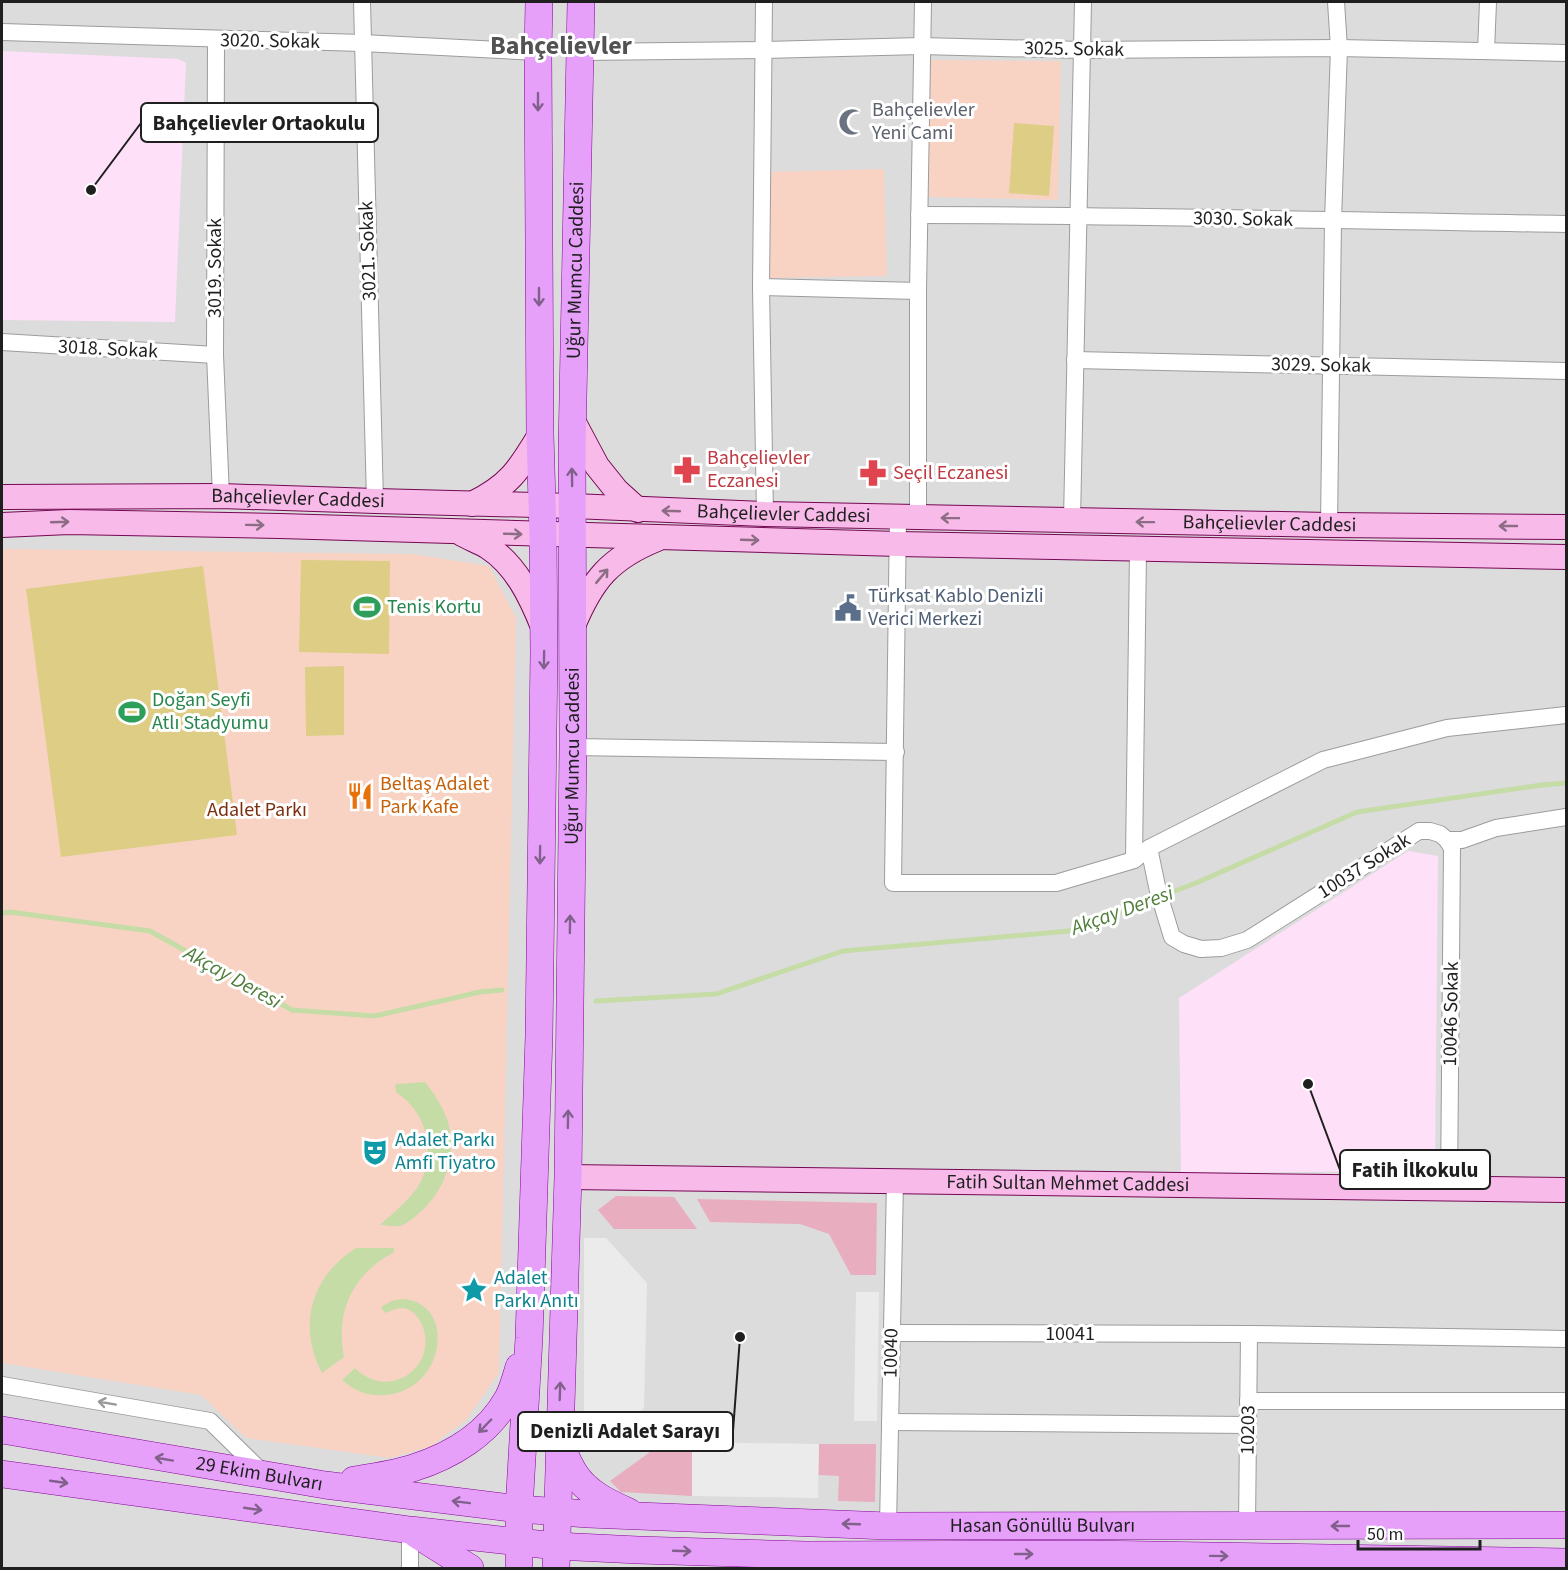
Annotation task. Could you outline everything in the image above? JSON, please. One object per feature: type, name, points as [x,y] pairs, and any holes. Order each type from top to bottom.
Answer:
[{"type":"main road","name":"Uğur Mumcu Caddesi","points":[[519,1569],[519,1509],[529,1338],[538,1036],[543,628],[539,2]]},
{"type":"main road","name":"Uğur Mumcu Caddesi","points":[[556,1557],[568,1177],[573,747],[572,419],[581,2]]},
{"type":"main road","points":[[325,1485],[412,1468],[454,1451],[470,1440],[493,1418],[508,1398],[529,1338]]},
{"type":"main road","name":"29 Ekim Bulvarı","points":[[2,1430],[325,1485],[519,1509]]},
{"type":"main road","points":[[559,1441],[575,1474],[597,1497],[641,1516]]},
{"type":"main road","name":"29 Ekim Bulvarı","points":[[2,1474],[410,1530],[519,1542]]},
{"type":"main road","name":"Hasan Gönüllü Bulvarı","points":[[519,1509],[888,1526],[1566,1525]]},
{"type":"main road","points":[[410,1530],[470,1569]]},
{"type":"main road","name":"Hasan Gönüllü Bulvarı","points":[[519,1542],[556,1557],[638,1550],[806,1555],[872,1561],[1566,1562]]},
{"type":"main road","points":[[605,1569],[638,1550]]},
{"type":"street","name":"3021. Sokak","points":[[362,2],[375,501]]},
{"type":"street","points":[[764,2],[761,287],[765,514]]},
{"type":"street","points":[[923,2],[918,291],[908,517],[898,544],[893,883],[1056,883],[1134,860],[1149,848],[1323,760],[1447,728],[1566,715]]},
{"type":"street","points":[[1072,520],[1083,2]]},
{"type":"street","points":[[1329,525],[1333,221],[1339,48],[1336,2]]},
{"type":"street","points":[[1486,51],[1488,2]]},
{"type":"street","name":"3020. Sokak","points":[[2,32],[362,43],[538,52]]},
{"type":"street","name":"3019. Sokak","points":[[216,40],[215,355],[221,496]]},
{"type":"street","name":"3025. Sokak","points":[[581,52],[921,46],[1082,50],[1339,48],[1566,53]]},
{"type":"street","name":"3030. Sokak","points":[[919,215],[1078,215],[1566,224]]},
{"type":"street","points":[[761,287],[918,291]]},
{"type":"street","name":"3018. Sokak","points":[[2,342],[215,355]]},
{"type":"street","name":"3029. Sokak","points":[[1075,360],[1566,371]]},
{"type":"street","points":[[572,419],[597,466],[617,491],[638,510]]},
{"type":"street","points":[[472,504],[503,486],[524,462],[540,435]]},
{"type":"street","name":"Bahçelievler Caddesi","points":[[2,497],[221,496],[765,514],[1329,525],[1566,527]]},
{"type":"street","name":"Bahçelievler Caddesi","points":[[2,525],[81,522],[280,526],[1138,550],[1566,557]]},
{"type":"street","points":[[458,532],[489,548],[506,562],[523,585],[543,628]]},
{"type":"street","points":[[573,626],[580,608],[598,579],[608,568],[623,555],[661,537]]},
{"type":"street","points":[[1134,860],[1138,550]]},
{"type":"street","points":[[573,747],[896,752]]},
{"type":"street","name":"10037 Sokak","points":[[1149,848],[1158,891],[1172,937],[1184,944],[1201,949],[1221,948],[1247,940],[1419,831],[1440,834],[1447,840],[1462,840],[1496,828],[1566,817]]},
{"type":"street","name":"10046 Sokak","points":[[1447,840],[1452,848],[1449,1189]]},
{"type":"street","name":"Fatih Sultan Mehmet Caddesi","points":[[568,1177],[1566,1190]]},
{"type":"street","name":"10040","points":[[888,1526],[895,1181]]},
{"type":"street","name":"10041","points":[[892,1333],[1249,1334],[1566,1339]]},
{"type":"street","name":"10203","points":[[1246,1526],[1249,1334]]},
{"type":"street","points":[[2,1385],[210,1421],[267,1476]]},
{"type":"street","points":[[1248,1401],[1566,1401]]},
{"type":"street","points":[[890,1422],[1248,1425]]},
{"type":"street","points":[[410,1530],[410,1569]]},
{"type":"shaded area","points":[[2,2],[1566,2],[1566,1568],[2,1568]]},
{"type":"shaded area","points":[[2,51],[178,59],[186,63],[175,322],[3,320]]},
{"type":"shaded area","points":[[1014,123],[1054,126],[1049,196],[1009,193]]},
{"type":"shaded area","points":[[301,560],[390,561],[389,654],[299,652]]},
{"type":"shaded area","name":"Doğan Seyfi Atlı Stadyumu","points":[[203,566],[237,835],[61,857],[26,589]]},
{"type":"shaded area","points":[[344,666],[344,735],[306,736],[305,667]]},
{"type":"shaded area","points":[[1408,851],[1438,856],[1435,1171],[1181,1173],[1179,998]]},
{"type":"shaded area","points":[[425,1082],[444,1111],[448,1122],[450,1160],[442,1184],[414,1218],[399,1226],[380,1225],[417,1188],[427,1162],[428,1149],[422,1123],[416,1111],[396,1092],[395,1084]]},
{"type":"shaded area","points":[[616,1196],[674,1197],[697,1229],[614,1229],[598,1210]]},
{"type":"shaded area","points":[[697,1199],[877,1203],[876,1275],[851,1275],[829,1234],[800,1224],[710,1222]]},
{"type":"shaded area","points":[[584,1238],[606,1238],[647,1283],[644,1408],[608,1439],[584,1441]]},
{"type":"shaded area","points":[[356,1248],[394,1248],[394,1252],[368,1271],[350,1296],[342,1324],[344,1357],[322,1373],[310,1338],[313,1303],[328,1273]]},
{"type":"shaded area","points":[[856,1292],[879,1292],[877,1421],[854,1421]]},
{"type":"shaded area","points":[[401,1299],[419,1303],[431,1314],[437,1329],[437,1346],[432,1363],[422,1378],[406,1390],[379,1395],[367,1394],[353,1388],[342,1380],[355,1368],[372,1379],[383,1382],[393,1381],[412,1372],[423,1356],[425,1337],[423,1327],[415,1314],[403,1308],[385,1313],[381,1307]]},
{"type":"shaded area","points":[[664,1442],[692,1442],[692,1496],[621,1492],[610,1481]]},
{"type":"shaded area","points":[[692,1442],[819,1444],[818,1498],[692,1496]]},
{"type":"shaded area","points":[[819,1444],[876,1444],[875,1502],[838,1501],[839,1476],[818,1475]]},
{"type":"green space","points":[[927,60],[1061,61],[1058,200],[929,197]]},
{"type":"green space","points":[[884,169],[887,276],[769,278],[766,172]]},
{"type":"green space","name":"Adalet Parkı","points":[[2,549],[413,554],[489,566],[516,618],[499,1373],[466,1420],[430,1447],[389,1458],[246,1438],[201,1395],[2,1363]]},
{"type":"waterway","name":"Akçay Deresi","points":[[596,1001],[716,994],[843,951],[1069,931],[1196,883],[1357,812],[1566,783]]},
{"type":"waterway","name":"Akçay Deresi","points":[[2,913],[10,912],[150,931],[292,1010],[375,1016],[480,992],[502,990]]},
{"type":"place","name":"Bahçelievler Yeni Cami","points":[[852,122]]},
{"type":"place","name":"Bahçelievler Ortaokulu","points":[[91,190]]},
{"type":"place","name":"Bahçelievler Eczanesi","points":[[687,470]]},
{"type":"place","name":"Seçil Eczanesi","points":[[873,473]]},
{"type":"place","name":"Tenis Kortu","points":[[367,607]]},
{"type":"place","name":"Türksat Kablo Denizli Verici Merkezi","points":[[848,608]]},
{"type":"place","name":"Doğan Seyfi Atlı Stadyumu","points":[[132,712]]},
{"type":"place","name":"Beltaş Adalet Park Kafe","points":[[360,796]]},
{"type":"place","name":"Fatih İlkokulu","points":[[1308,1084]]},
{"type":"place","name":"Adalet Parkı Amfi Tiyatro","points":[[375,1152]]},
{"type":"place","name":"Adalet Parkı Anıtı","points":[[474,1290]]},
{"type":"place","name":"Denizli Adalet Sarayı","points":[[740,1337]]},
{"type":"district","name":"Bahçelievler","points":[[561,45]]}]
